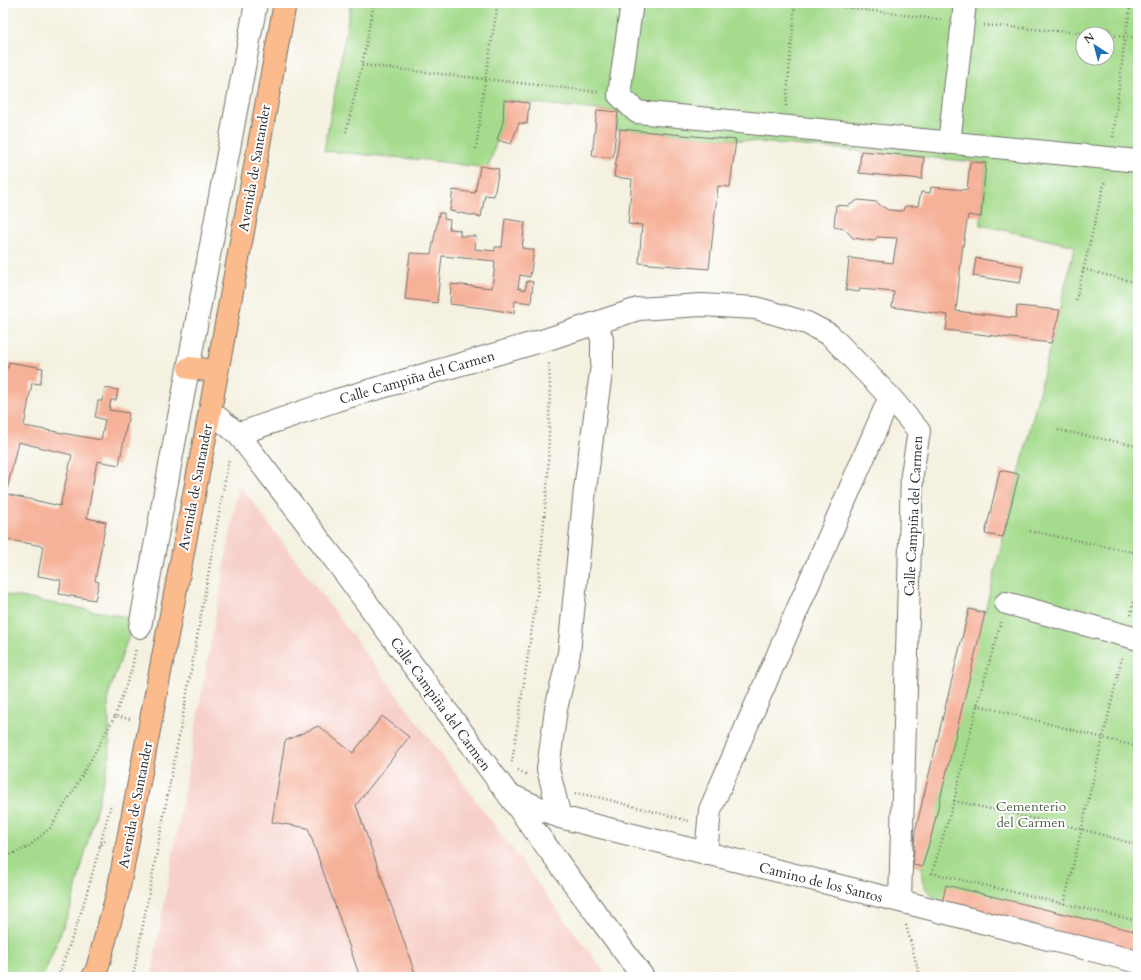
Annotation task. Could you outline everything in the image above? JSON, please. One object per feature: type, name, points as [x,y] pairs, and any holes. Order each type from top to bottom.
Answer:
[{"type":"main road","name":"Avenida de Santander","points":[[94,974],[118,892],[210,411],[285,3]]},
{"type":"main road","points":[[188,368],[217,371]]},
{"type":"street","name":"Avenida de Santander","points":[[140,627],[256,3]]},
{"type":"street","points":[[632,3],[620,95],[637,112],[1138,161]]},
{"type":"street","points":[[949,143],[965,3]]},
{"type":"street","name":"Calle Campiña del Carmen","points":[[235,432],[337,400],[548,339],[638,309],[701,305],[756,308],[807,323],[830,335],[890,397],[919,431],[912,474],[900,901]]},
{"type":"street","points":[[560,817],[548,769],[556,709],[569,653],[585,489],[602,365],[602,339],[596,323]]},
{"type":"street","points":[[706,854],[710,810],[890,397]]},
{"type":"street","name":"Calle Campiña del Carmen","points":[[210,411],[235,432],[338,564],[643,977]]},
{"type":"street","points":[[1006,603],[1132,638]]},
{"type":"street","name":"Camino de los Santos","points":[[507,794],[560,817],[900,901],[1138,962]]},
{"type":"path","points":[[346,132],[362,65],[374,3]]},
{"type":"path","points":[[476,149],[485,80],[498,3]]},
{"type":"path","points":[[784,126],[794,3]]},
{"type":"path","points":[[1115,36],[1138,38]]},
{"type":"path","points":[[362,65],[620,95]]},
{"type":"path","points":[[1083,270],[1138,283]]},
{"type":"path","points":[[548,339],[550,386],[548,476],[538,588],[511,767],[553,788],[598,797],[708,827]]},
{"type":"path","points":[[1058,430],[1138,446]]},
{"type":"path","points":[[133,977],[235,432]]},
{"type":"path","points":[[1030,531],[1138,553]]},
{"type":"path","points":[[1064,904],[1103,738],[1132,638],[1138,582]]},
{"type":"path","points":[[1006,603],[977,705],[954,801],[932,873],[1138,921]]},
{"type":"path","points":[[3,858],[28,847],[50,828],[74,788],[115,716],[131,672],[140,627]]},
{"type":"path","points":[[977,705],[1138,747]]},
{"type":"path","points":[[115,716],[150,722]]},
{"type":"path","points":[[954,801],[1081,829],[1138,846]]},
{"type":"path","points":[[58,977],[82,910],[100,846],[106,841]]},
{"type":"path","points":[[900,901],[920,977]]},
{"type":"shaded area","points":[[239,484],[608,977],[151,977]]},
{"type":"green space","name":"Cementerio del Carmen","points":[[351,3],[1138,3],[1138,951],[942,903],[928,892],[922,880],[922,867],[913,865],[969,609],[985,612],[1075,246],[981,225],[986,163],[616,129],[618,112],[505,100],[503,122],[488,168],[426,160],[324,151]]},
{"type":"green space","points":[[3,594],[127,617],[132,626],[108,696],[110,756],[71,907],[43,977],[3,977]]},
{"type":"building","points":[[504,100],[529,103],[527,124],[519,123],[511,144],[497,140],[503,122]]},
{"type":"building","points":[[597,110],[618,112],[613,158],[592,156]]},
{"type":"building","points":[[620,129],[736,140],[730,187],[718,186],[709,269],[639,263],[642,225],[628,224],[632,179],[614,177]]},
{"type":"building","points":[[861,151],[924,157],[922,179],[859,173]]},
{"type":"building","points":[[970,162],[986,163],[981,217],[968,215],[962,252],[956,311],[1016,318],[1017,306],[1060,310],[1051,343],[946,330],[948,315],[892,307],[894,292],[860,289],[859,292],[846,290],[849,258],[893,263],[897,238],[877,237],[874,241],[853,238],[845,229],[834,227],[836,205],[848,206],[858,200],[877,202],[888,210],[903,211],[904,207],[906,206],[918,206],[921,192],[930,193],[931,187],[967,190]]},
{"type":"building","points":[[480,166],[499,169],[494,196],[485,195],[481,217],[450,211],[453,190],[475,193]]},
{"type":"building","points":[[439,213],[444,213],[444,219],[450,220],[449,229],[460,230],[460,236],[476,236],[475,249],[495,251],[495,247],[502,247],[505,219],[525,222],[522,248],[534,250],[530,277],[520,275],[518,288],[525,290],[527,281],[533,282],[531,303],[515,301],[514,313],[450,304],[451,284],[492,288],[495,261],[442,256],[437,303],[405,299],[410,253],[431,254]]},
{"type":"building","points":[[976,258],[1023,266],[1020,283],[973,276]]},
{"type":"building","points":[[9,362],[43,368],[40,384],[32,383],[24,426],[101,440],[105,420],[95,417],[98,401],[102,401],[105,388],[118,390],[116,400],[111,400],[109,410],[129,413],[119,465],[97,461],[87,518],[106,522],[95,581],[99,582],[95,600],[59,594],[61,580],[38,576],[43,546],[3,539],[3,367],[8,368]],"holes":[[[18,442],[72,455],[60,506],[6,494]]]},
{"type":"building","points":[[1000,470],[1019,474],[1003,537],[985,534]]},
{"type":"building","points":[[969,609],[985,613],[931,837],[922,867],[913,865],[915,832]]},
{"type":"building","points":[[382,716],[409,737],[356,805],[415,973],[404,977],[360,977],[308,828],[272,822],[285,741],[318,726],[353,753]]},
{"type":"building","points":[[946,885],[1138,932],[1138,951],[942,903]]}]
